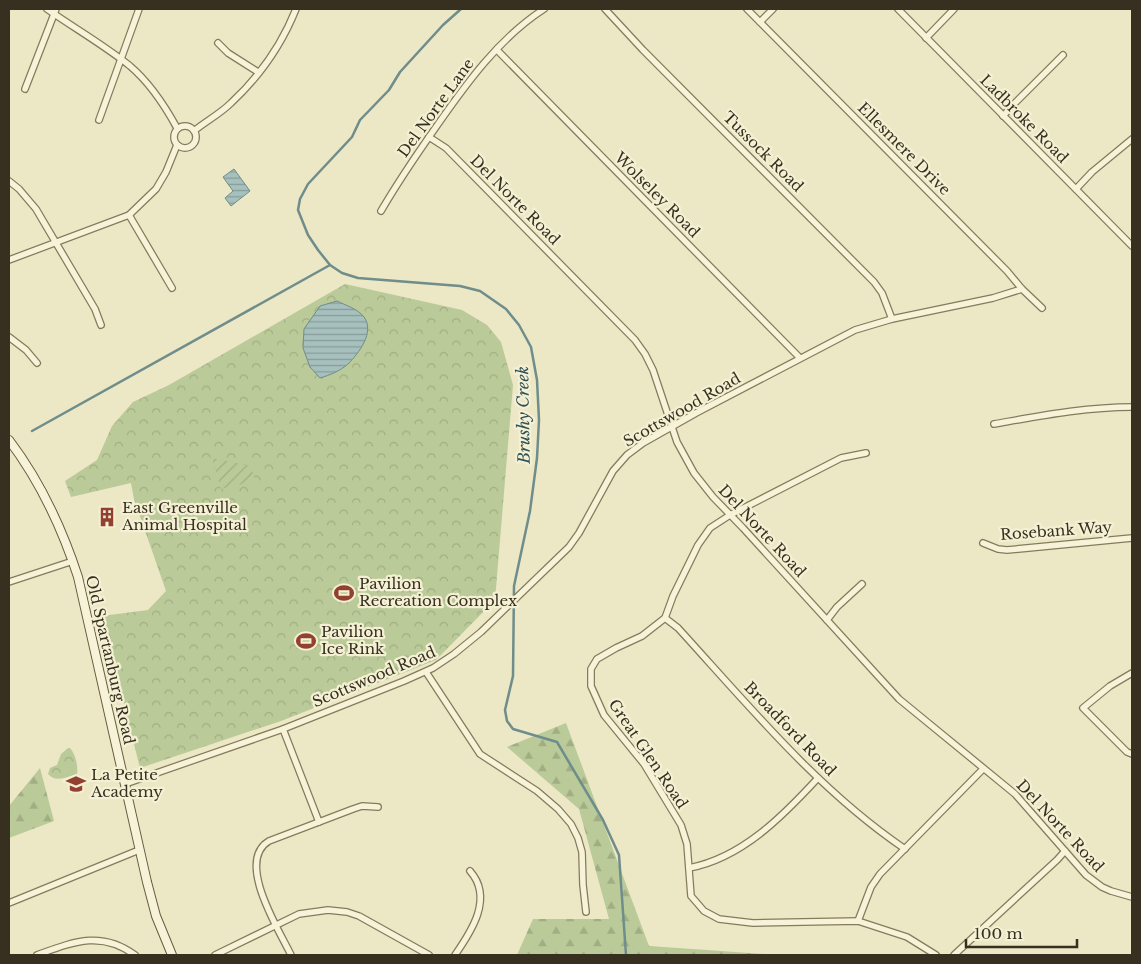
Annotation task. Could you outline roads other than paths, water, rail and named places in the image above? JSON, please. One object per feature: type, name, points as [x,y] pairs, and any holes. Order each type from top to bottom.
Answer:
[{"type":"main road","name":"Old Spartanburg Road","points":[[9,440],[28,467],[44,495],[72,561],[84,600],[139,850],[156,916],[172,955]]},
{"type":"street","points":[[47,9],[55,11],[103,46],[146,82],[165,107],[177,128],[174,138],[177,145],[183,148],[190,147],[195,141],[194,131]]},
{"type":"street","points":[[99,120],[139,9]]},
{"type":"street","points":[[194,131],[232,103],[258,72],[283,38],[296,9]]},
{"type":"street","name":"Del Norte Lane","points":[[381,210],[458,94],[496,50],[528,20],[544,9]]},
{"type":"street","name":"Tussock Road","points":[[605,9],[650,57],[874,282],[884,297],[892,320]]},
{"type":"street","name":"Ellesmere Drive","points":[[747,9],[1042,308]]},
{"type":"street","points":[[760,22],[773,9]]},
{"type":"street","name":"Ladbroke Road","points":[[898,9],[1132,246]]},
{"type":"street","points":[[926,38],[954,9]]},
{"type":"street","points":[[25,89],[55,11]]},
{"type":"street","points":[[218,43],[228,53],[258,72]]},
{"type":"street","name":"Wolseley Road","points":[[496,50],[800,358]]},
{"type":"street","points":[[1003,116],[1063,55]]},
{"type":"street","points":[[177,128],[186,126],[194,131]]},
{"type":"street","name":"Del Norte Road","points":[[429,137],[446,148],[635,340],[653,370],[677,442],[694,473],[730,515],[900,699],[1015,794],[1086,875],[1097,884],[1132,897]]},
{"type":"street","points":[[1076,189],[1092,172],[1132,139]]},
{"type":"street","points":[[9,260],[129,214],[156,189],[166,172],[177,145]]},
{"type":"street","points":[[9,181],[27,197],[95,309],[101,325]]},
{"type":"street","points":[[129,214],[172,288]]},
{"type":"street","name":"Scottswood Road","points":[[124,784],[284,729],[426,672],[454,654],[519,596],[569,547],[607,480],[620,462],[633,450],[672,427],[855,330],[993,298],[1022,289]]},
{"type":"street","points":[[9,337],[26,350],[37,363]]},
{"type":"street","points":[[994,424],[1050,414],[1132,407]]},
{"type":"street","name":"Great Glen Road","points":[[866,453],[842,458],[730,515],[710,528],[698,545],[664,618],[642,636],[600,656],[593,665],[590,675],[593,693],[604,715],[644,764],[681,825],[688,844],[689,888],[694,902],[704,911],[719,918],[753,923],[858,922],[907,937],[936,955]]},
{"type":"street","name":"Rosebank Way","points":[[983,543],[998,550],[1007,550],[1132,538]]},
{"type":"street","points":[[9,582],[72,561]]},
{"type":"street","points":[[827,620],[837,607],[862,584]]},
{"type":"street","name":"Broadford Road","points":[[664,618],[678,628],[818,778],[838,797],[906,849]]},
{"type":"street","points":[[426,672],[480,754],[537,791],[558,809],[571,824],[582,852],[586,912]]},
{"type":"street","points":[[1132,673],[1110,686],[1083,708],[1127,752],[1132,754]]},
{"type":"street","points":[[284,729],[319,822]]},
{"type":"street","points":[[858,922],[866,896],[874,882],[983,769]]},
{"type":"street","points":[[689,868],[718,861],[755,837],[818,778]]},
{"type":"street","points":[[291,955],[258,883],[255,866],[257,853],[268,840],[362,806],[378,807]]},
{"type":"street","points":[[9,903],[139,850]]},
{"type":"street","points":[[954,955],[1065,851]]},
{"type":"street","points":[[455,955],[472,931],[478,916],[480,892],[475,878],[470,871]]},
{"type":"street","points":[[215,955],[299,914],[328,910],[347,912],[370,921],[429,955]]},
{"type":"street","points":[[37,955],[72,942],[86,940],[110,942],[135,955]]},
{"type":"water","points":[[234,169],[250,191],[231,206],[225,198],[233,191],[223,177]]},
{"type":"water","points":[[337,301],[355,309],[364,317],[368,329],[367,336],[357,354],[348,364],[335,373],[320,378],[310,367],[303,348],[304,329],[320,306]]},
{"type":"waterway","name":"Brushy Creek","points":[[461,9],[443,25],[400,72],[389,90],[360,120],[352,137],[308,184],[300,199],[298,210],[308,235],[318,250],[330,265],[342,273],[358,278],[460,286],[480,291],[506,309],[519,325],[531,347],[537,380],[539,420],[537,458],[530,511],[514,586],[513,676],[505,710],[507,721],[513,729],[557,742],[603,820],[619,855],[626,955]]},
{"type":"waterway","points":[[32,431],[330,265]]},
{"type":"place","name":"East Greenville Animal Hospital","points":[[107,517]]},
{"type":"place","name":"Pavilion Recreation Complex","points":[[344,593]]},
{"type":"place","name":"Pavilion Ice Rink","points":[[306,641]]},
{"type":"place","name":"La Petite Academy","points":[[76,784]]}]
